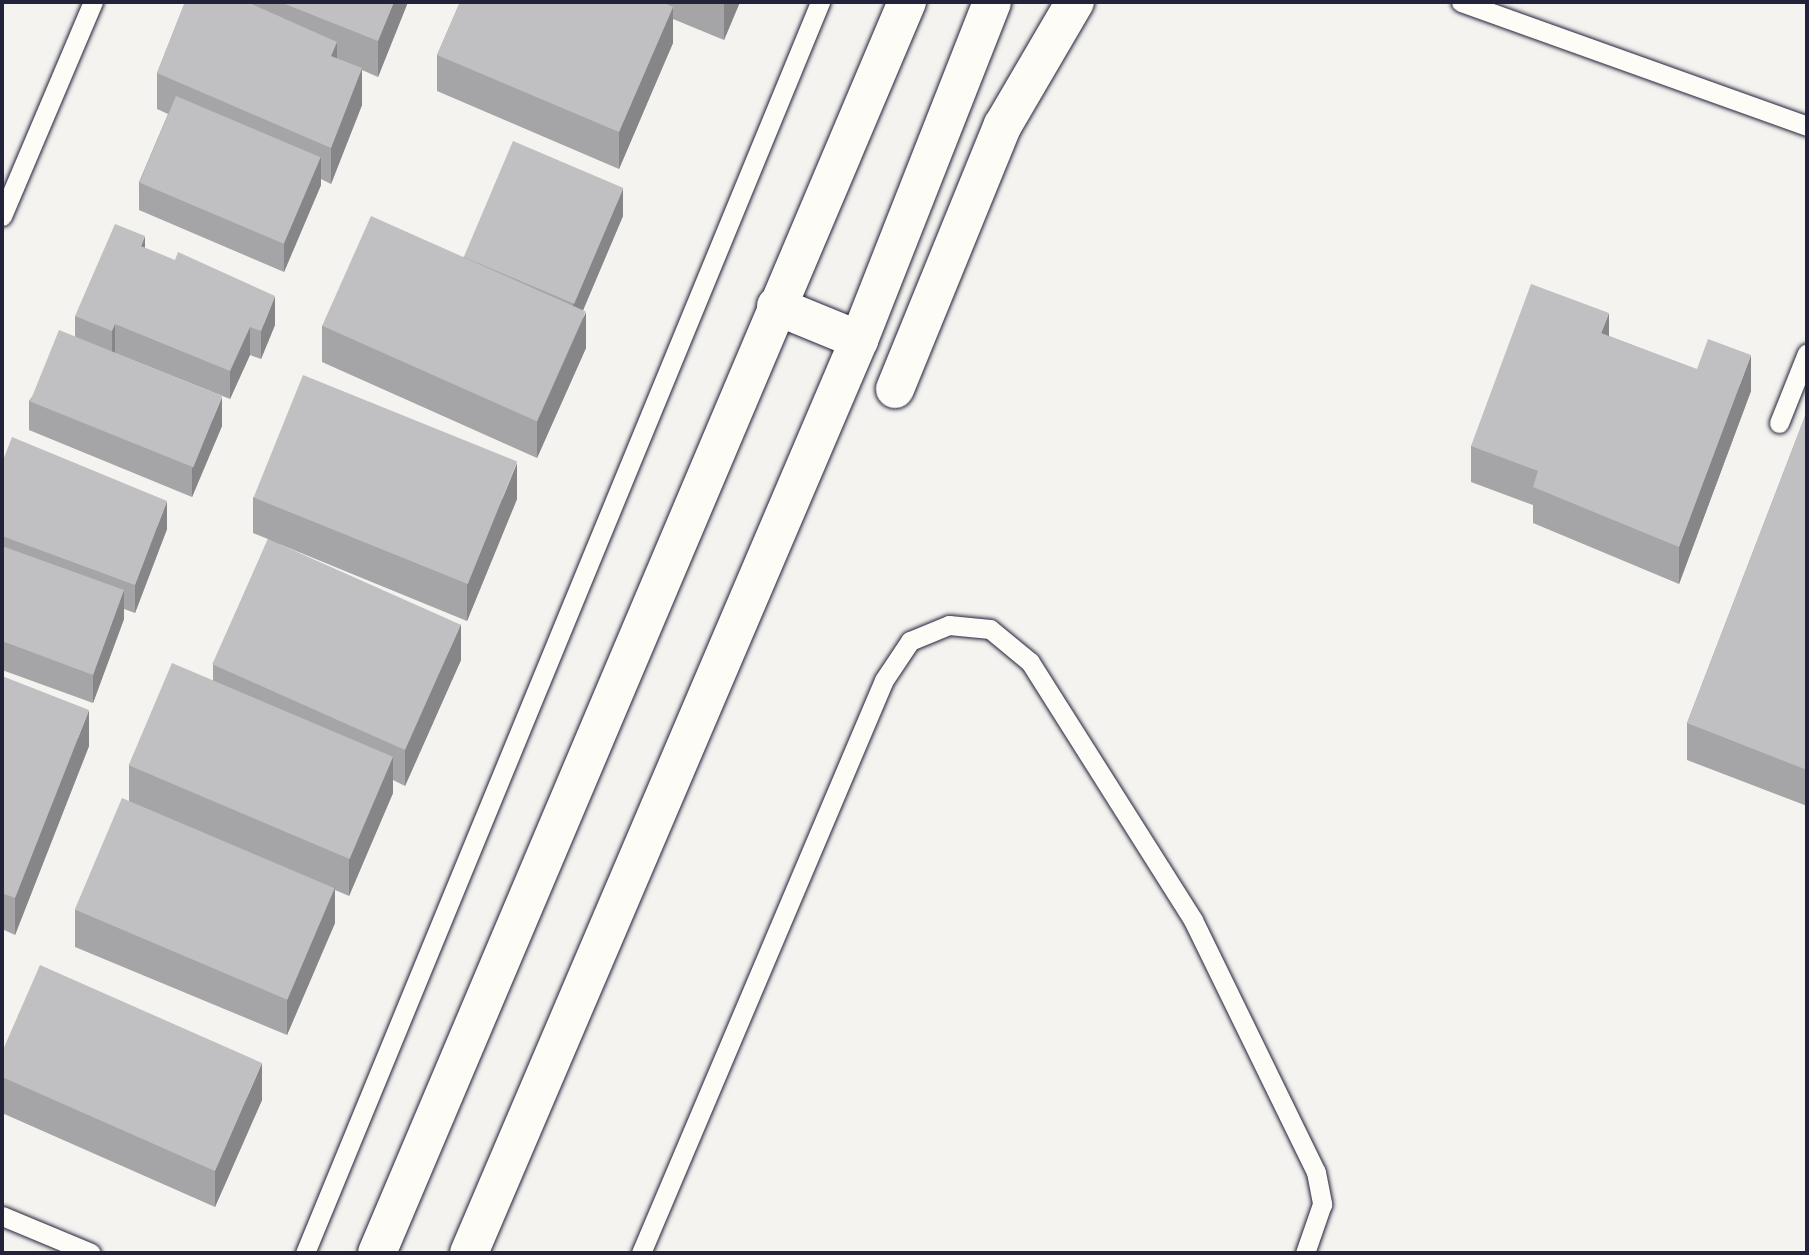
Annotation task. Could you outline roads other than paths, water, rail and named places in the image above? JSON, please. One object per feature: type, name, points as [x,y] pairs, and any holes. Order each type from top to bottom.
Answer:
[{"type":"main road","points":[[377,1253],[907,2]]},
{"type":"main road","points":[[469,1253],[859,340],[992,2]]},
{"type":"main road","points":[[895,389],[1003,125],[1075,2]]},
{"type":"main road","points":[[776,306],[859,340]]},
{"type":"lane","points":[[304,1253],[820,2]]},
{"type":"lane","points":[[1461,2],[1807,125]]},
{"type":"lane","points":[[2,216],[86,4]]},
{"type":"lane","points":[[1779,423],[1807,353]]},
{"type":"lane","points":[[640,1253],[884,680],[910,641],[950,625],[990,629],[1030,662],[1194,920],[1316,1172],[1322,1204],[1305,1253]]},
{"type":"lane","points":[[2,1216],[91,1253]]}]
